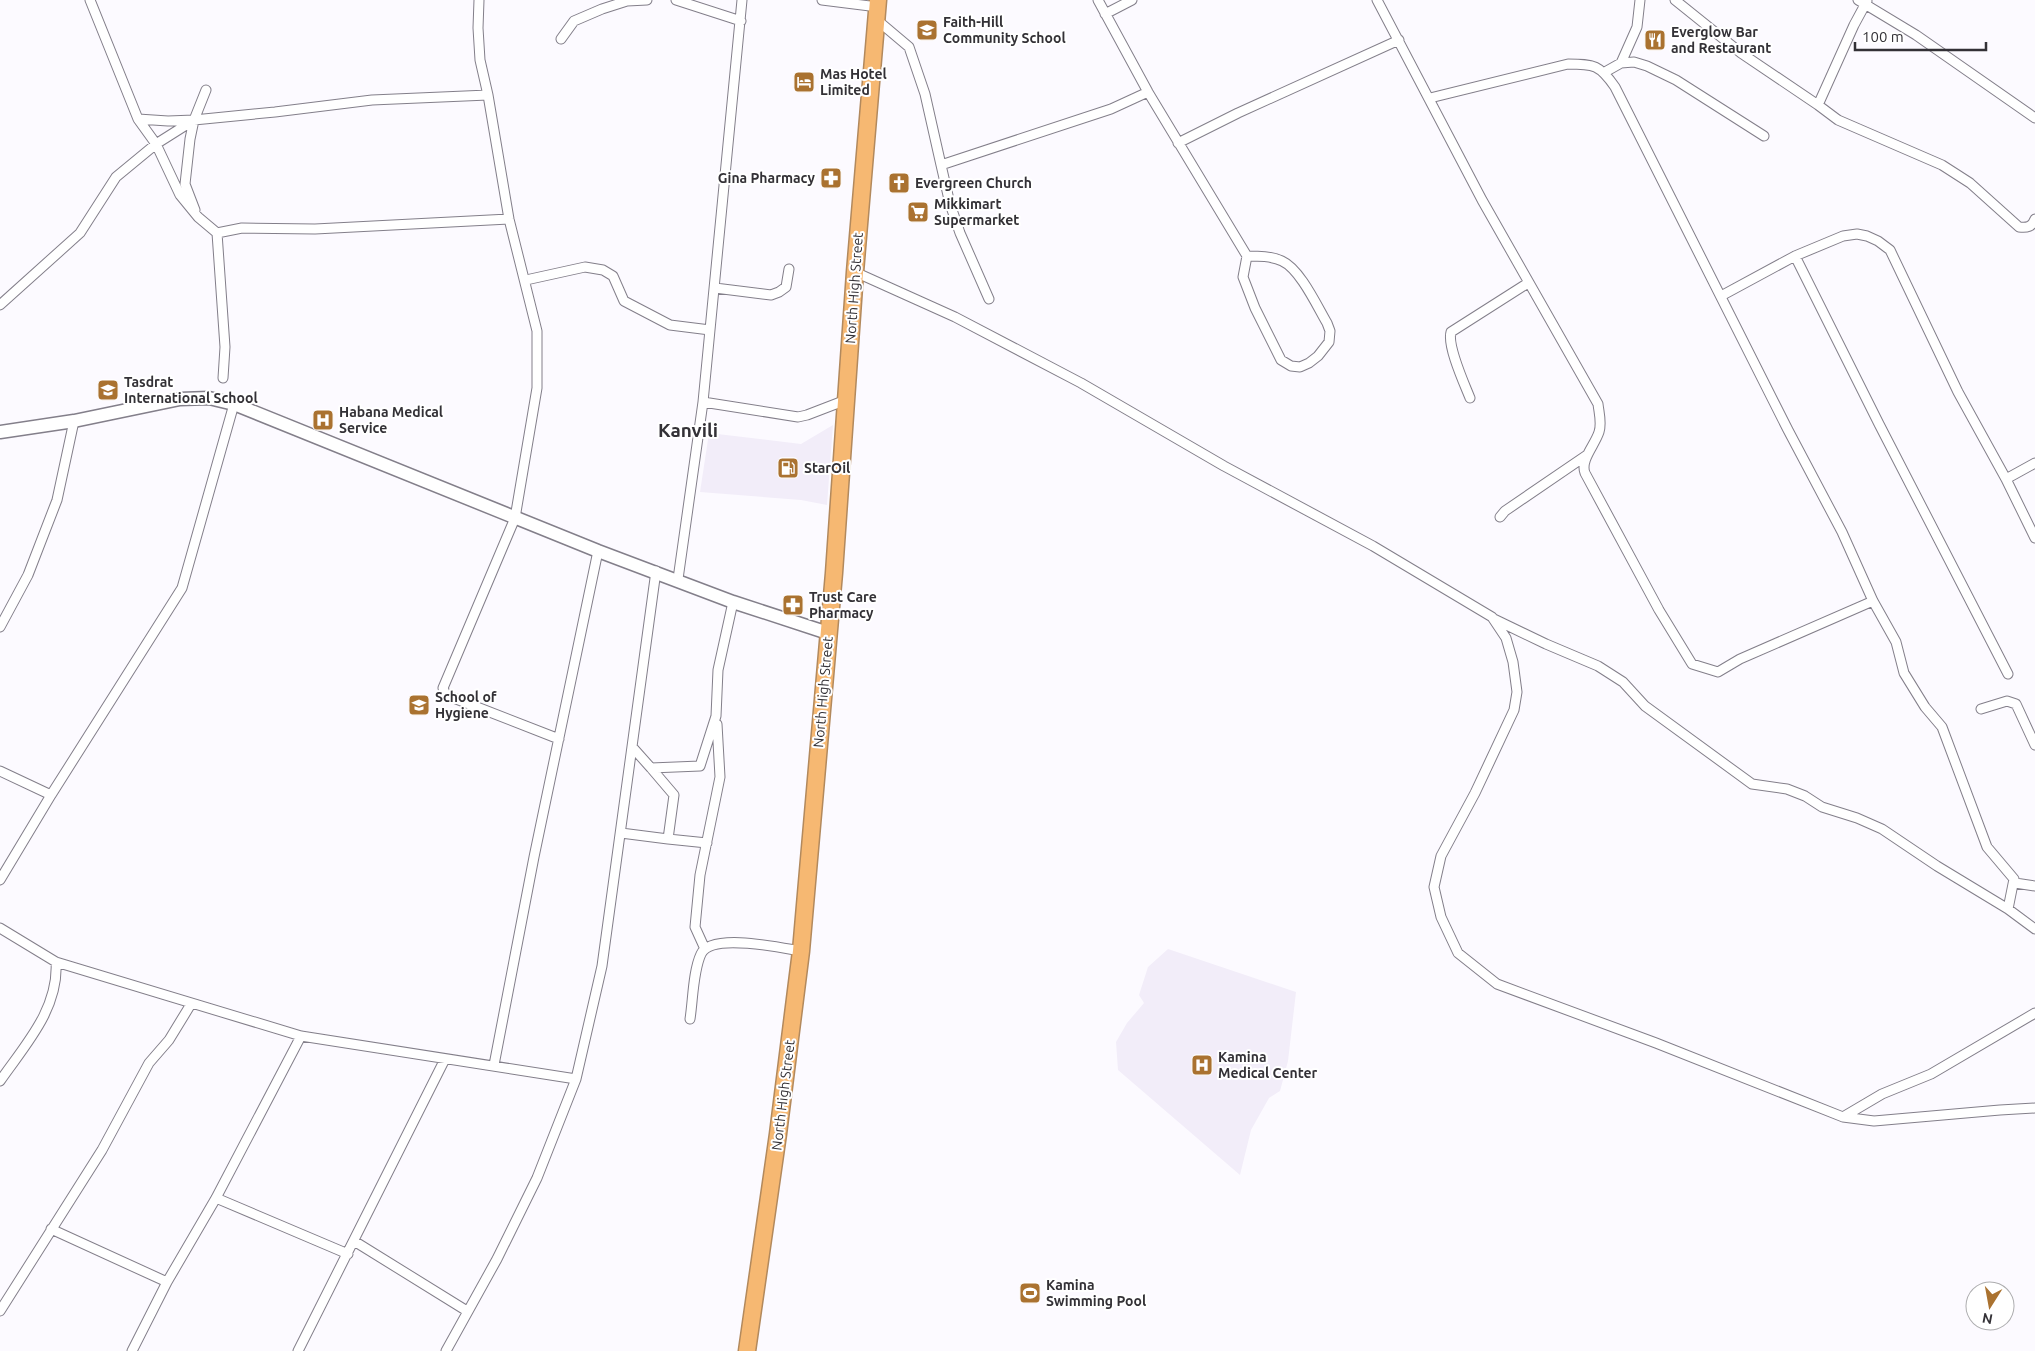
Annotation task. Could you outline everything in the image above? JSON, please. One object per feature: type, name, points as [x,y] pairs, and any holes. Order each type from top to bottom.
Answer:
[{"type":"highway","name":"North High Street","points":[[747,1351],[778,1134],[801,951],[878,9]]},
{"type":"main road","points":[[0,432],[74,421],[180,399],[209,398],[234,404],[598,550],[678,579],[733,602],[828,633]]},
{"type":"street","points":[[90,0],[138,119],[156,144],[180,195],[198,217],[217,233],[225,347],[223,378]]},
{"type":"street","points":[[479,0],[480,60],[488,95],[509,219],[538,331],[537,388],[515,518],[443,688],[446,695],[559,739]]},
{"type":"street","points":[[561,39],[574,22],[588,15],[627,1],[647,0]]},
{"type":"street","points":[[676,0],[741,21]]},
{"type":"street","points":[[678,579],[703,402],[742,0]]},
{"type":"street","points":[[822,0],[878,9],[908,46],[925,94],[950,204],[960,233],[989,299]]},
{"type":"street","points":[[1098,0],[1148,92],[1247,256],[1243,277],[1281,360],[1291,366],[1300,367],[1309,363],[1318,356],[1329,342],[1330,331],[1327,323],[1294,269],[1282,261],[1265,256],[1247,256]]},
{"type":"street","points":[[1105,14],[1132,0]]},
{"type":"street","points":[[1377,0],[1482,200],[1598,404],[1600,431],[1583,469],[1659,610],[1692,664],[1718,672],[1740,660],[1873,601]]},
{"type":"street","points":[[1621,63],[1637,27],[1640,0]]},
{"type":"street","points":[[1675,0],[1741,53],[1838,120],[1942,165],[1970,183],[2019,227],[2027,228],[2033,224],[2035,219]]},
{"type":"street","points":[[1818,105],[1863,1],[1916,34],[2035,118]]},
{"type":"street","points":[[1178,143],[1238,112],[1398,40]]},
{"type":"street","points":[[1605,72],[1621,63],[1634,62],[1676,80],[1764,136]]},
{"type":"street","points":[[1430,98],[1568,64],[1590,64],[1605,72],[1618,93],[1842,532],[1873,601],[1896,642],[1904,673],[1925,707],[1942,727],[1987,847],[2012,876],[2015,883],[2008,909]]},
{"type":"street","points":[[198,217],[186,184],[190,139],[194,120],[206,90]]},
{"type":"street","points":[[941,165],[1111,109],[1148,92]]},
{"type":"street","points":[[138,119],[194,120],[372,100],[488,95]]},
{"type":"street","points":[[0,305],[80,233],[116,177],[156,144],[194,120]]},
{"type":"street","points":[[217,233],[242,228],[315,229],[509,219]]},
{"type":"street","points":[[1721,296],[1794,256],[1843,236],[1857,234],[1878,241],[1890,250],[1958,392],[2006,479],[2035,538]]},
{"type":"street","points":[[1794,256],[1878,424],[2008,674]]},
{"type":"street","points":[[526,280],[585,267],[603,270],[613,276],[624,301],[670,325],[710,330]]},
{"type":"street","points":[[715,288],[771,295],[786,287],[789,269]]},
{"type":"street","points":[[855,272],[956,317],[1081,383],[1224,466],[1373,546],[1492,617],[1546,644],[1598,666],[1623,682],[1628,690],[1645,706],[1752,784],[1787,790],[1805,796],[1827,809],[1857,818],[1882,829],[1937,866],[2008,909],[2035,929]]},
{"type":"street","points":[[1470,398],[1454,352],[1450,336],[1451,332],[1528,283]]},
{"type":"street","points":[[703,402],[798,417],[807,416],[846,400]]},
{"type":"street","points":[[0,880],[51,795],[182,588],[234,404]]},
{"type":"street","points":[[0,627],[28,575],[57,500],[74,421]]},
{"type":"street","points":[[1500,517],[1505,511],[1588,455]]},
{"type":"street","points":[[2006,479],[2035,463]]},
{"type":"street","points":[[494,1065],[598,550]]},
{"type":"street","points":[[446,1351],[497,1259],[537,1178],[576,1079],[602,966],[634,749],[656,571]]},
{"type":"street","points":[[705,949],[695,926],[700,876],[720,777],[716,716],[718,670],[733,602]]},
{"type":"street","points":[[1492,617],[1506,638],[1513,662],[1517,692],[1514,710],[1475,794],[1442,856],[1434,887],[1441,917],[1458,953],[1497,984],[1656,1043],[1842,1117],[1874,1121],[2035,1108]]},
{"type":"street","points":[[1981,709],[2007,701],[2016,704],[2035,745]]},
{"type":"street","points":[[651,768],[700,766],[716,716]]},
{"type":"street","points":[[634,749],[674,795],[668,839]]},
{"type":"street","points":[[0,771],[51,795]]},
{"type":"street","points":[[621,833],[707,843]]},
{"type":"street","points":[[2015,883],[2035,886]]},
{"type":"street","points":[[0,928],[56,962],[301,1036],[576,1079]]},
{"type":"street","points":[[690,1019],[698,966],[701,954],[705,949],[712,945],[747,943],[801,951]]},
{"type":"street","points":[[0,1081],[40,1023],[50,1003],[57,979],[56,962]]},
{"type":"street","points":[[0,1312],[102,1150],[149,1063],[169,1040],[191,1004]]},
{"type":"street","points":[[1842,1117],[1882,1094],[1931,1074],[2035,1013]]},
{"type":"street","points":[[132,1351],[167,1282],[216,1198],[301,1036]]},
{"type":"street","points":[[298,1351],[445,1059]]},
{"type":"street","points":[[216,1198],[348,1254]]},
{"type":"street","points":[[51,1229],[167,1282]]},
{"type":"street","points":[[354,1241],[467,1311]]},
{"type":"shaded area","points":[[833,425],[827,505],[801,500],[700,492],[709,433],[801,444]]},
{"type":"shaded area","name":"Kamina Medical Center","points":[[1168,949],[1296,992],[1288,1061],[1280,1091],[1269,1098],[1251,1130],[1240,1175],[1118,1070],[1116,1042],[1127,1023],[1144,1003],[1139,995],[1148,967]]},
{"type":"place","name":"Faith-Hill Community School","points":[[927,30]]},
{"type":"place","name":"Everglow Bar and Restaurant","points":[[1655,40]]},
{"type":"place","name":"Mas Hotel Limited","points":[[804,82]]},
{"type":"place","name":"Gina Pharmacy","points":[[831,178]]},
{"type":"place","name":"Evergreen Church","points":[[899,183]]},
{"type":"place","name":"Mikkimart Supermarket","points":[[918,212]]},
{"type":"place","name":"Tasdrat International School","points":[[108,390]]},
{"type":"place","name":"Habana Medical Service","points":[[323,420]]},
{"type":"place","name":"StarOil","points":[[788,468]]},
{"type":"place","name":"Trust Care Pharmacy","points":[[793,605]]},
{"type":"place","name":"School of Hygiene","points":[[419,705]]},
{"type":"place","name":"Kamina Medical Center","points":[[1202,1065]]},
{"type":"place","name":"Kamina Swimming Pool","points":[[1030,1293]]},
{"type":"district","name":"Kanvili","points":[[688,430]]}]
